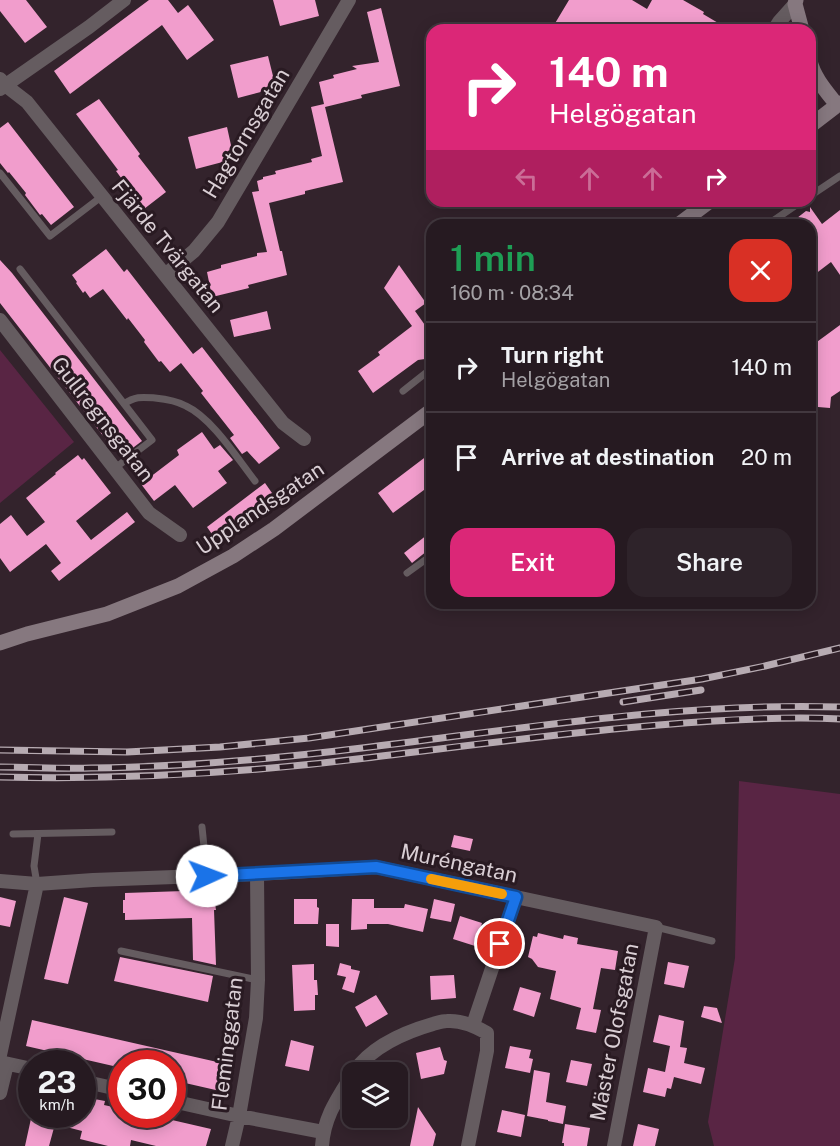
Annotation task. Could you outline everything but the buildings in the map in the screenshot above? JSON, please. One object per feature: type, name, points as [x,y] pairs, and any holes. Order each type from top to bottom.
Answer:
[{"type":"main road","points":[[796,2],[801,24]]},
{"type":"main road","points":[[816,75],[824,89],[839,106],[816,122]]},
{"type":"main road","points":[[686,219],[702,207]]},
{"type":"main road","name":"Upplandsgatan","points":[[0,643],[107,614],[178,586],[233,556],[274,529],[426,415]]},
{"type":"main road","name":"Upplandsgatan","points":[[0,633],[27,634]]},
{"type":"street","points":[[2,84],[89,27],[124,0]]},
{"type":"street","name":"Hagtornsgatan","points":[[165,275],[194,251],[218,222],[349,0]]},
{"type":"street","points":[[778,24],[796,2]]},
{"type":"street","name":"Fjärde Tvärgatan","points":[[2,84],[27,102],[283,423],[304,439]]},
{"type":"street","name":"Gullregnsgatan","points":[[0,320],[149,513],[180,535]]},
{"type":"street","name":"Muréngatan","points":[[0,881],[37,884],[93,879],[257,874],[376,867],[656,927]]},
{"type":"street","name":"Fleminggatan","points":[[232,1146],[256,1018],[257,874]]},
{"type":"street","points":[[0,1093],[2,1060],[37,884]]},
{"type":"street","points":[[473,1025],[516,897]]},
{"type":"street","name":"Mäster Olofsgatan","points":[[614,1146],[656,927]]},
{"type":"street","points":[[363,1062],[391,1040],[417,1029],[446,1021],[473,1025],[487,1033],[487,1051],[468,1146]]},
{"type":"street","points":[[2,1060],[18,1065]]},
{"type":"street","points":[[322,1146],[323,1132],[333,1105],[342,1091]]},
{"type":"street","points":[[186,1104],[323,1132]]},
{"type":"lane","points":[[0,173],[50,236],[101,197]]},
{"type":"lane","points":[[816,192],[840,176]]},
{"type":"lane","points":[[775,219],[793,207]]},
{"type":"lane","points":[[20,268],[152,440],[115,468]]},
{"type":"lane","points":[[403,391],[426,373]]},
{"type":"lane","points":[[124,404],[132,398],[144,397],[163,399],[187,406],[210,423],[255,480]]},
{"type":"lane","points":[[407,573],[426,559]]},
{"type":"lane","points":[[202,827],[207,876]]},
{"type":"lane","points":[[13,834],[112,832]]},
{"type":"lane","points":[[37,884],[34,866],[38,834]]},
{"type":"lane","points":[[656,927],[712,941]]},
{"type":"lane","points":[[121,951],[258,980]]},
{"type":"shaded area","points":[[0,350],[74,442],[0,503]]},
{"type":"shaded area","points":[[739,781],[840,794],[840,1146],[714,1146],[708,1122],[735,958]]},
{"type":"railway","points":[[0,750],[127,752],[220,747],[309,738],[702,679],[840,648]]},
{"type":"railway","points":[[623,702],[701,690]]},
{"type":"railway","points":[[0,767],[125,767],[226,762],[660,713],[720,709],[840,707]]},
{"type":"railway","points":[[0,777],[138,776],[229,771],[321,763],[659,725],[750,719],[840,719]]},
{"type":"slow traffic","points":[[431,879],[502,894]]},
{"type":"route","points":[[207,876],[376,867],[516,897],[500,944]]}]
